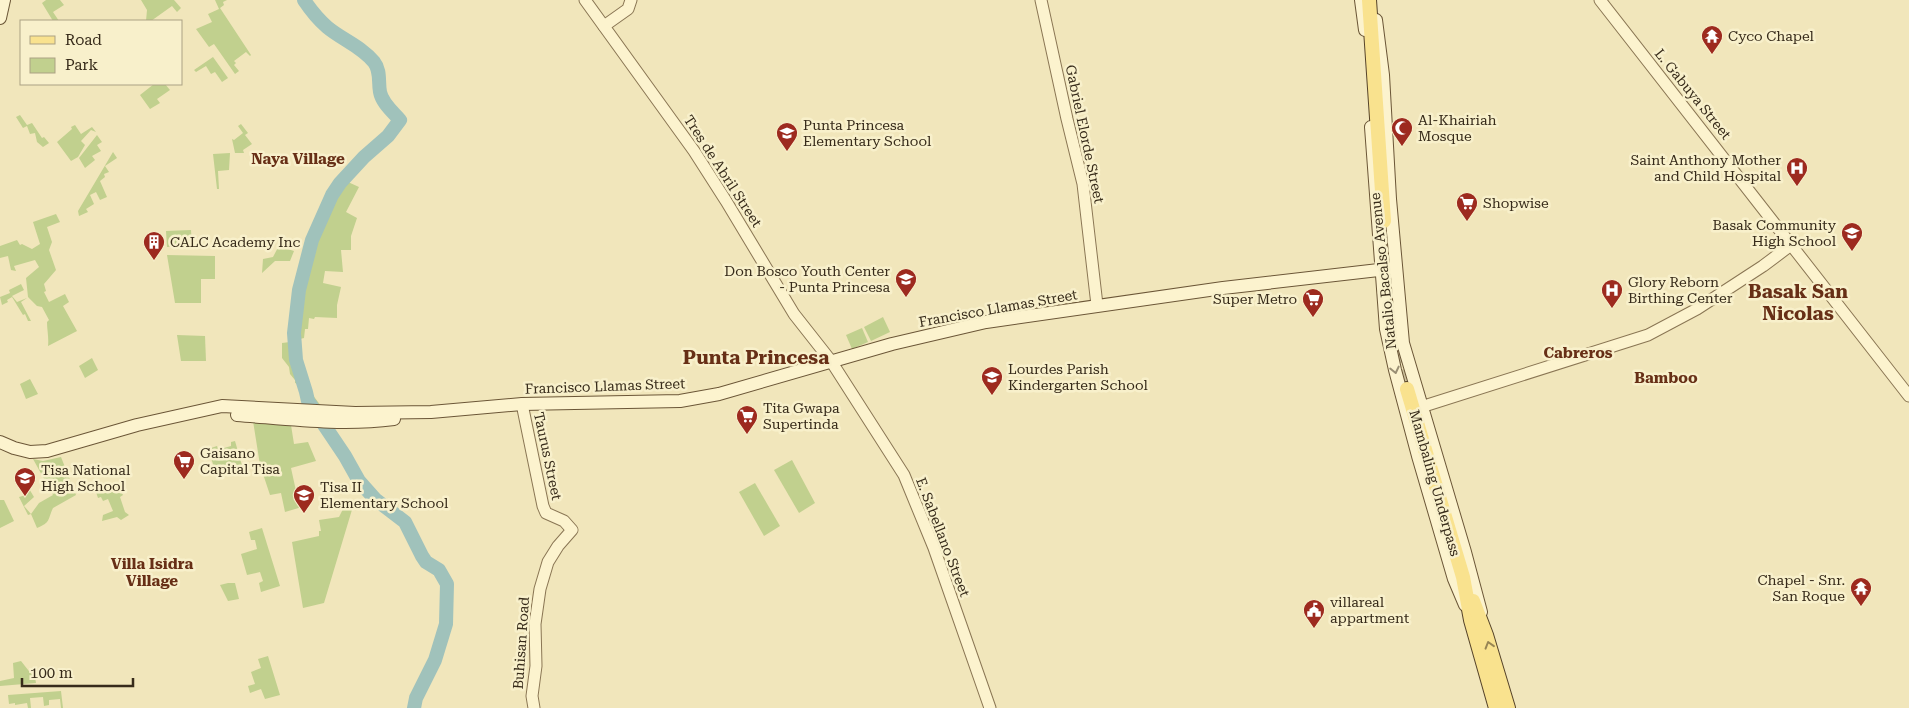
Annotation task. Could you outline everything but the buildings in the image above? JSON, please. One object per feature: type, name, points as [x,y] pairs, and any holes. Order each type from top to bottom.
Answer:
[{"type":"main road","points":[[0,18],[4,0]]},
{"type":"main road","name":"Natalio Bacalso Avenue","points":[[1362,0],[1369,21]]},
{"type":"main road","name":"Natalio Bacalso Avenue","points":[[1362,0],[1386,329],[1395,370],[1454,579],[1476,620],[1496,708]]},
{"type":"main road","name":"Natalio Bacalso Avenue","points":[[1369,21],[1370,0]]},
{"type":"main road","name":"Natalio Bacalso Avenue","points":[[1370,0],[1381,56],[1403,343],[1481,608],[1476,620]]},
{"type":"main road","points":[[1369,21],[1374,58],[1384,221]]},
{"type":"main road","name":"Francisco Llamas Street","points":[[0,442],[30,452],[47,451],[195,410],[222,406],[336,418],[522,404],[680,401],[719,394],[831,361],[944,331],[1026,315],[1223,288],[1396,268]]},
{"type":"main road","name":"Mambaling Underpass","points":[[1406,389],[1463,577]]},
{"type":"main road","name":"Natalio Bacalso Avenue","points":[[1463,577],[1476,620],[1508,708]]},
{"type":"street","name":"Tres de Abril Street","points":[[585,0],[694,151],[794,314],[831,361]]},
{"type":"street","points":[[604,26],[628,9],[631,0]]},
{"type":"street","name":"Gabriel Elorde Street","points":[[1041,0],[1083,184],[1097,305]]},
{"type":"street","name":"L. Gabuya Street","points":[[1600,0],[1909,396]]},
{"type":"street","points":[[1421,407],[1648,336],[1697,309],[1792,245]]},
{"type":"street","name":"E. Sabellano Street","points":[[831,361],[909,484],[934,548],[990,708]]},
{"type":"street","name":"Taurus Street","points":[[522,404],[543,506],[546,513],[564,521],[572,530]]},
{"type":"street","name":"Buhisan Road","points":[[534,708],[532,696],[536,666],[535,624],[542,578],[548,562],[558,546],[572,530]]},
{"type":"green space","points":[[46,0],[60,0],[64,5],[53,12],[58,20],[52,20],[42,3]]},
{"type":"green space","points":[[141,0],[174,0],[181,8],[177,12],[172,6],[152,20],[146,20],[147,10]]},
{"type":"green space","points":[[215,0],[227,0],[223,2],[224,5],[220,8],[251,55],[246,52],[234,61],[236,63],[234,65],[239,71],[235,74],[214,44],[209,47],[196,29],[212,22],[208,14],[219,9]]},
{"type":"green space","points":[[303,0],[310,0],[327,20],[335,25],[330,34],[305,8],[308,6]]},
{"type":"green space","points":[[213,57],[228,78],[222,82],[215,72],[211,74],[206,66],[196,72],[194,70]]},
{"type":"green space","points":[[153,85],[166,85],[170,90],[157,99],[160,103],[150,109],[140,95]]},
{"type":"green space","points":[[20,115],[27,125],[32,123],[42,138],[44,137],[49,143],[43,147],[37,142],[35,133],[30,134],[27,126],[23,128],[16,117]]},
{"type":"green space","points":[[241,124],[248,133],[245,135],[252,144],[243,150],[244,153],[235,153],[232,139],[234,140],[243,133],[238,126]]},
{"type":"green space","points":[[75,125],[81,134],[92,127],[96,132],[91,130],[81,141],[85,145],[78,157],[71,161],[57,142]]},
{"type":"green space","points":[[97,135],[102,142],[97,145],[101,151],[92,156],[95,160],[85,168],[79,158]]},
{"type":"green space","points":[[113,152],[117,158],[105,166],[109,172],[104,174],[105,177],[100,181],[107,197],[100,200],[96,192],[90,195],[94,204],[86,209],[88,212],[79,216],[78,211]]},
{"type":"green space","points":[[230,153],[229,170],[218,171],[219,189],[217,189],[213,154]]},
{"type":"green space","points":[[347,170],[353,175],[348,182],[359,187],[346,212],[357,218],[351,236],[351,250],[341,250],[343,272],[325,271],[323,283],[341,287],[337,305],[337,318],[309,318],[308,329],[305,329],[304,338],[300,339],[302,370],[309,390],[321,406],[308,405],[302,385],[295,383],[290,374],[289,367],[282,358],[282,343],[290,342],[301,273],[298,272],[306,249],[310,249],[317,226],[325,213],[324,205],[332,185]]},
{"type":"green space","points":[[56,214],[60,222],[47,227],[52,242],[49,250],[56,270],[44,284],[46,291],[44,292],[49,302],[65,294],[69,302],[63,306],[77,331],[48,346],[47,322],[49,320],[42,307],[37,306],[28,297],[26,278],[39,267],[35,260],[14,266],[16,271],[11,270],[8,256],[0,258],[0,246],[17,240],[20,245],[22,244],[32,249],[40,244],[33,222]]},
{"type":"green space","points":[[191,230],[192,246],[167,247],[166,231]]},
{"type":"green space","points":[[283,238],[294,241],[293,244],[283,241],[281,247],[294,251],[290,261],[275,261],[262,273],[263,259],[273,257]]},
{"type":"green space","points":[[167,255],[215,256],[215,279],[201,279],[201,303],[175,303]]},
{"type":"green space","points":[[21,284],[24,290],[12,296],[17,302],[27,298],[21,302],[31,321],[28,321],[25,314],[23,315],[12,297],[2,305],[0,297],[10,293],[9,290]]},
{"type":"green space","points":[[883,317],[890,332],[871,341],[864,327]]},
{"type":"green space","points":[[862,328],[868,342],[852,349],[846,335]]},
{"type":"green space","points":[[177,335],[205,336],[206,361],[181,361]]},
{"type":"green space","points":[[92,358],[98,370],[85,378],[79,366]]},
{"type":"green space","points":[[30,379],[38,394],[26,399],[20,384]]},
{"type":"green space","points":[[253,421],[291,425],[294,444],[308,442],[316,461],[291,468],[298,500],[300,500],[302,507],[285,512],[281,493],[270,495],[260,465]]},
{"type":"green space","points":[[235,441],[243,469],[217,476],[208,449],[217,446],[219,452],[224,451],[224,448],[231,446],[231,442]]},
{"type":"green space","points":[[61,457],[76,495],[53,508],[47,522],[37,528],[31,514],[39,503],[53,495],[33,459],[43,461]]},
{"type":"green space","points":[[792,460],[815,503],[799,513],[774,470]]},
{"type":"green space","points":[[23,482],[25,482],[34,497],[24,506],[31,514],[28,515],[19,497],[26,495]]},
{"type":"green space","points":[[755,483],[780,526],[764,536],[739,492]]},
{"type":"green space","points":[[119,488],[123,495],[120,497],[125,512],[129,515],[121,520],[117,517],[102,521],[103,515],[113,511],[108,499],[103,501],[101,497],[98,498],[96,492]]},
{"type":"green space","points":[[0,500],[4,500],[14,521],[0,528]]},
{"type":"green space","points":[[354,503],[324,603],[303,608],[292,542],[319,536],[319,531],[321,531],[319,520],[339,517],[343,509]]},
{"type":"green space","points":[[262,528],[280,586],[261,592],[259,583],[263,581],[260,572],[247,575],[241,554],[257,549],[255,540],[251,540],[249,532]]},
{"type":"green space","points":[[235,583],[239,599],[228,601],[220,585]]},
{"type":"green space","points":[[268,656],[280,695],[265,699],[261,689],[250,693],[248,686],[255,684],[251,672],[261,668],[258,659]]},
{"type":"green space","points":[[21,661],[32,675],[34,672],[36,683],[0,686],[0,681],[14,678],[13,663]]},
{"type":"green space","points":[[61,691],[63,708],[61,708],[60,699],[49,700],[49,705],[44,706],[43,697],[30,698],[31,708],[28,708],[27,703],[9,704],[8,695]]},
{"type":"waterway","points":[[304,0],[327,27],[363,51],[374,62],[378,73],[381,96],[400,120],[388,136],[364,157],[340,183],[332,195],[312,240],[299,290],[294,333],[296,360],[308,401],[345,456],[359,481],[375,499],[405,522],[426,562],[439,570],[447,584],[446,624],[435,660],[416,698],[414,708]]},
{"type":"tunnel","points":[[1384,224],[1396,342],[1407,389]]},
{"type":"place","name":"Cyco Chapel","points":[[1712,55]]},
{"type":"place","name":"Al-Khairiah Mosque","points":[[1402,147]]},
{"type":"place","name":"Punta Princesa Elementary School","points":[[787,152]]},
{"type":"place","name":"Saint Anthony Mother and Child Hospital","points":[[1797,187]]},
{"type":"place","name":"Shopwise","points":[[1467,222]]},
{"type":"place","name":"Basak Community High School","points":[[1852,252]]},
{"type":"place","name":"CALC Academy Inc","points":[[154,261]]},
{"type":"place","name":"Don Bosco Youth Center - Punta Princesa","points":[[906,298]]},
{"type":"place","name":"Glory Reborn Birthing Center","points":[[1612,309]]},
{"type":"place","name":"Super Metro","points":[[1313,318]]},
{"type":"place","name":"Lourdes Parish Kindergarten School","points":[[992,396]]},
{"type":"place","name":"Tita Gwapa Supertinda","points":[[747,435]]},
{"type":"place","name":"Gaisano Capital Tisa","points":[[184,480]]},
{"type":"place","name":"Tisa National High School","points":[[25,497]]},
{"type":"place","name":"Tisa II Elementary School","points":[[304,514]]},
{"type":"place","name":"Chapel - Snr. San Roque","points":[[1861,607]]},
{"type":"place","name":"villareal appartment","points":[[1314,629]]},
{"type":"district","name":"Naya Village","points":[[298,159]]},
{"type":"district","name":"Basak San Nicolas","points":[[1798,302]]},
{"type":"district","name":"Cabreros","points":[[1578,353]]},
{"type":"district","name":"Punta Princesa","points":[[756,357]]},
{"type":"district","name":"Bamboo","points":[[1666,378]]},
{"type":"district","name":"Villa Isidra Village","points":[[152,572]]}]
